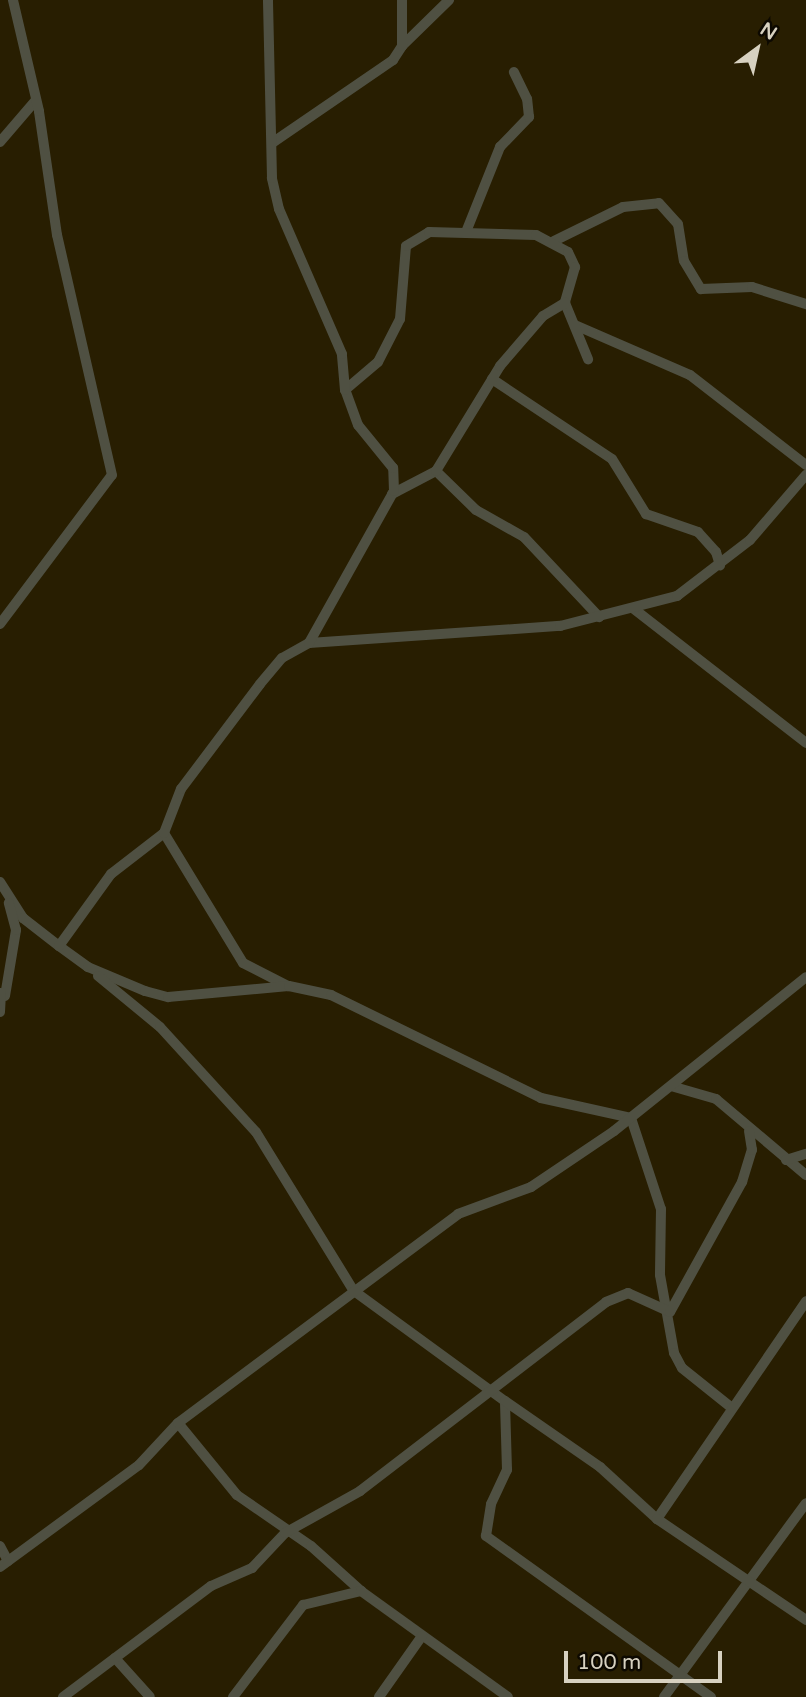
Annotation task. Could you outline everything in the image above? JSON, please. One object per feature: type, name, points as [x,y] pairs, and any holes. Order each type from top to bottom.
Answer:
[{"type":"street","points":[[0,624],[112,475],[57,235],[36,100],[13,0]]},
{"type":"street","points":[[268,0],[272,143],[279,209],[342,354],[345,390],[358,425],[388,457],[396,478],[392,494],[309,643]]},
{"type":"street","points":[[402,0],[402,46]]},
{"type":"street","points":[[272,143],[393,60],[402,46],[449,0]]},
{"type":"street","points":[[466,232],[500,147],[529,117],[527,99],[514,72]]},
{"type":"street","points":[[0,142],[36,100]]},
{"type":"street","points":[[345,390],[378,362],[400,319],[406,246],[429,232],[466,232],[554,241],[623,207],[659,202],[678,224],[684,261],[701,289],[752,287],[806,304]]},
{"type":"street","points":[[554,241],[575,267],[565,303],[588,359]]},
{"type":"street","points":[[392,494],[436,471],[492,379],[543,316],[565,303]]},
{"type":"street","points":[[575,325],[690,375],[806,465]]},
{"type":"street","points":[[492,379],[612,459],[646,514],[698,532],[720,565]]},
{"type":"street","points":[[436,471],[476,510],[524,537],[598,617]]},
{"type":"street","points":[[59,946],[111,874],[164,833],[181,789],[222,729],[282,658],[309,643],[560,626],[677,596],[750,540],[806,475]]},
{"type":"street","points":[[634,609],[806,743]]},
{"type":"street","points":[[164,833],[243,963],[289,986],[358,1005],[541,1098],[631,1118]]},
{"type":"street","points":[[0,882],[16,930],[0,1012]]},
{"type":"street","points":[[6,895],[23,918],[88,967],[160,1027],[256,1132],[354,1292],[600,1467],[657,1519],[753,1580],[806,1620]]},
{"type":"street","points":[[88,967],[168,997],[289,986]]},
{"type":"street","points":[[0,1546],[4,1564],[139,1465],[178,1423],[458,1214],[531,1187],[631,1118],[806,977]]},
{"type":"street","points":[[671,1086],[716,1099],[749,1131],[806,1175]]},
{"type":"street","points":[[631,1118],[661,1209],[660,1275],[679,1364],[732,1408]]},
{"type":"street","points":[[670,1312],[742,1182],[752,1150],[749,1131]]},
{"type":"street","points":[[786,1160],[806,1154]]},
{"type":"street","points":[[63,1697],[211,1586],[252,1568],[285,1533],[360,1491],[606,1302],[628,1293],[670,1312]]},
{"type":"street","points":[[657,1519],[806,1301]]},
{"type":"street","points":[[505,1401],[507,1471],[491,1504],[486,1536],[711,1697]]},
{"type":"street","points":[[178,1423],[237,1495],[285,1533],[310,1546],[362,1591],[508,1697]]},
{"type":"street","points":[[664,1697],[753,1580],[806,1503]]},
{"type":"street","points":[[233,1697],[303,1605],[362,1591]]},
{"type":"street","points":[[379,1697],[422,1636]]},
{"type":"street","points":[[115,1658],[150,1697]]}]
